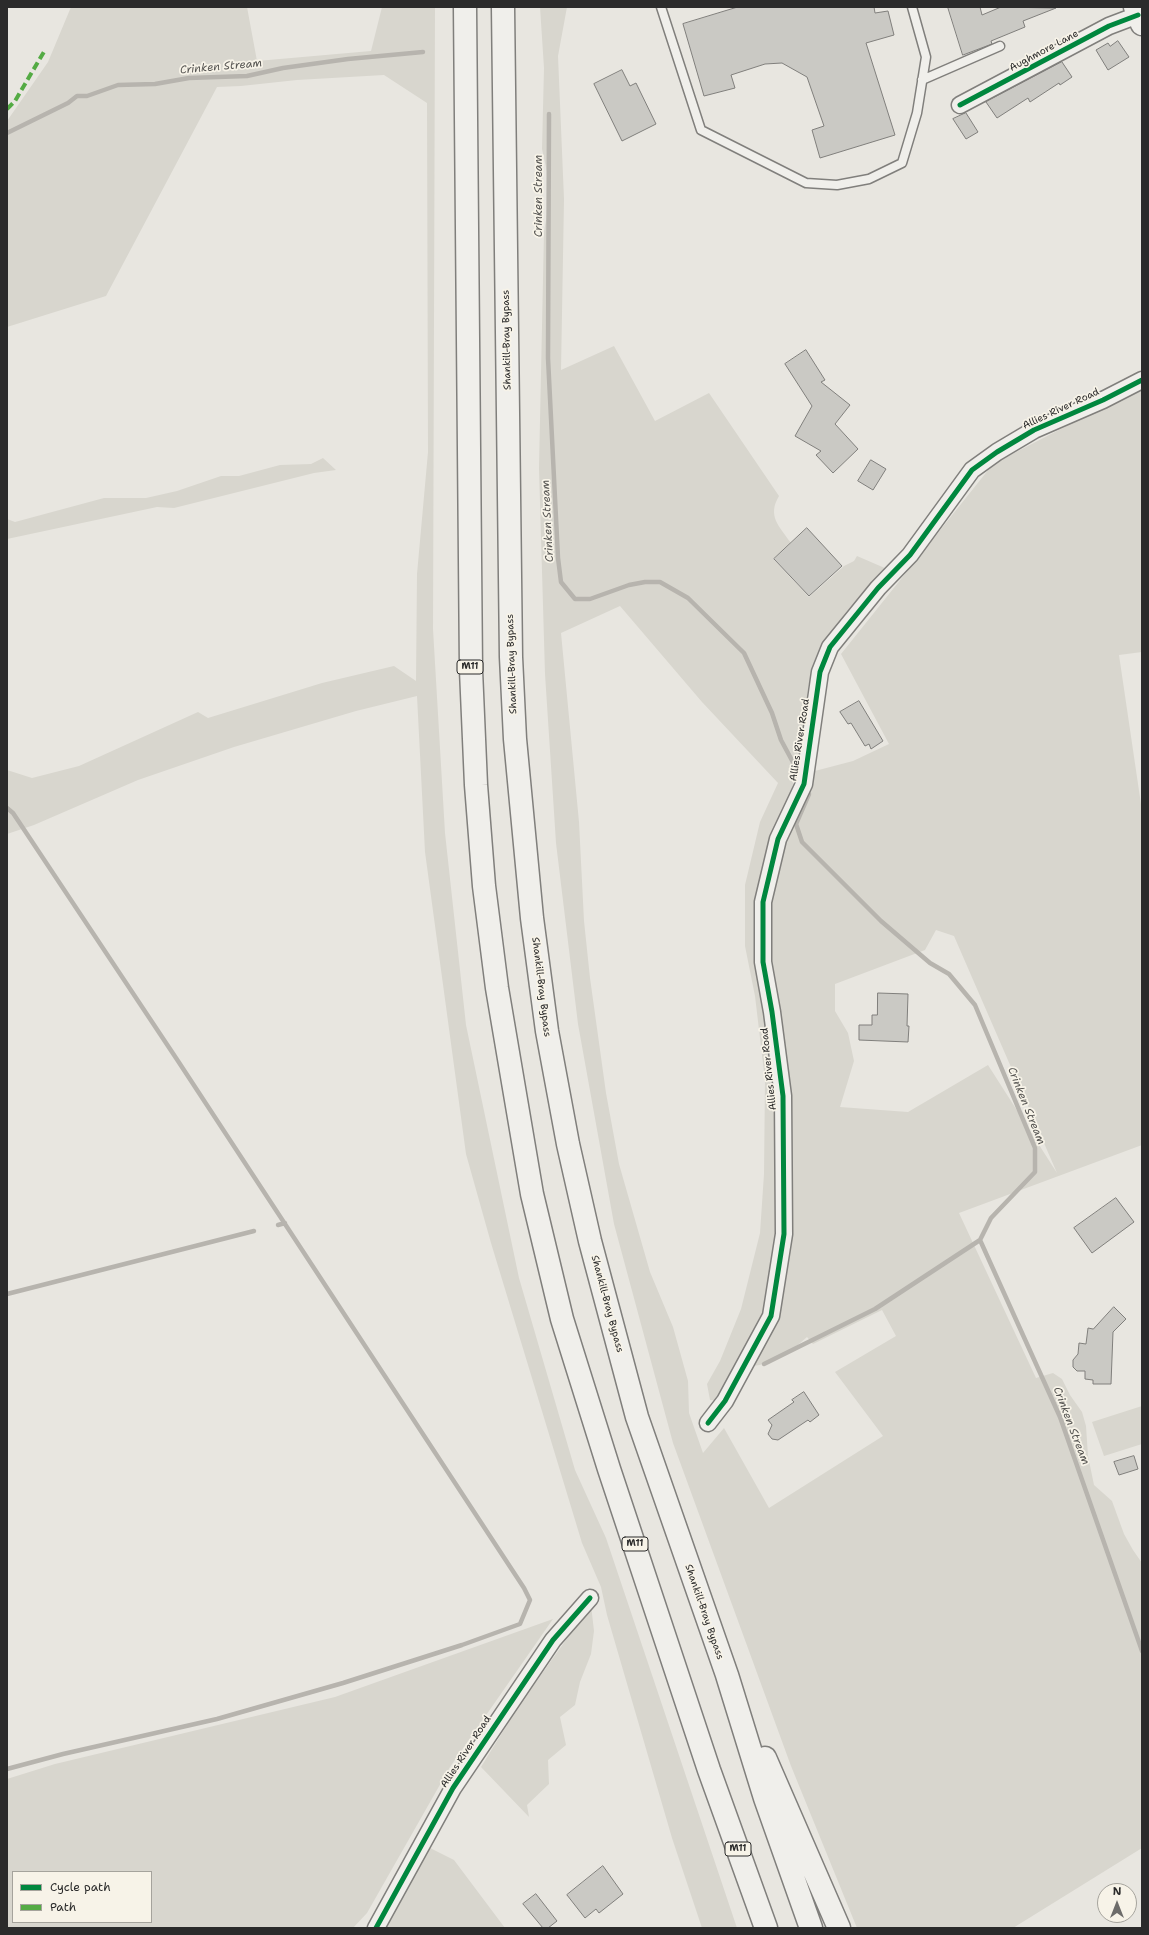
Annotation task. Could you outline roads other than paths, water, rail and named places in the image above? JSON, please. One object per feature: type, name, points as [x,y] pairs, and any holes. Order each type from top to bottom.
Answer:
[{"type":"highway","name":"M11","points":[[464,7],[470,670],[476,785],[484,886],[497,988],[532,1194],[562,1318],[609,1469],[709,1770],[766,1928]]},
{"type":"highway","name":"Shankill-Bray Bypass","points":[[503,7],[511,657],[516,754],[532,918],[547,1031],[563,1120],[588,1233],[637,1417],[726,1675],[765,1798],[811,1928]]},
{"type":"highway","points":[[726,1675],[793,1820],[839,1928]]},
{"type":"highway","points":[[709,1770],[726,1841],[751,1928]]},
{"type":"street","name":"Aughmore Lane","points":[[960,105],[1109,26],[1138,15]]},
{"type":"street","name":"Allies River Road","points":[[708,1423],[725,1401],[772,1316],[783,1241],[783,1096],[772,1012],[763,962],[763,902],[778,839],[804,784],[820,672],[830,647],[878,588],[910,555],[972,470],[997,452],[1034,430],[1103,400],[1142,380]]},
{"type":"street","name":"Allies River Road","points":[[376,1928],[453,1788],[553,1640],[590,1598]]},
{"type":"lane","points":[[661,7],[701,130],[806,183],[836,185],[869,179],[902,163],[917,113],[926,57],[912,7]]},
{"type":"lane","points":[[922,80],[1000,46]]},
{"type":"waterway","name":"Crinken Stream","points":[[7,133],[68,103],[77,96],[87,96],[118,85],[155,84],[189,78],[247,76],[283,68],[348,59],[423,52]]},
{"type":"waterway","name":"Crinken Stream","points":[[549,114],[548,358],[558,558],[561,582],[575,599],[590,599],[629,585],[645,582],[660,582],[688,598],[744,653],[772,713],[781,740],[795,766]]},
{"type":"waterway","name":"Crinken Stream","points":[[809,794],[796,824],[802,842],[881,921],[930,963],[949,974],[975,1005],[1035,1148],[1035,1172],[991,1218],[980,1240],[1060,1417],[1142,1651]]},
{"type":"waterway","points":[[7,808],[13,813],[178,1061],[524,1588],[530,1600],[520,1624],[462,1645],[343,1683],[217,1719],[63,1754],[7,1769]]},
{"type":"waterway","points":[[278,1225],[285,1223]]},
{"type":"waterway","points":[[7,1294],[254,1231]]},
{"type":"waterway","points":[[764,1364],[875,1309],[980,1240]]}]
